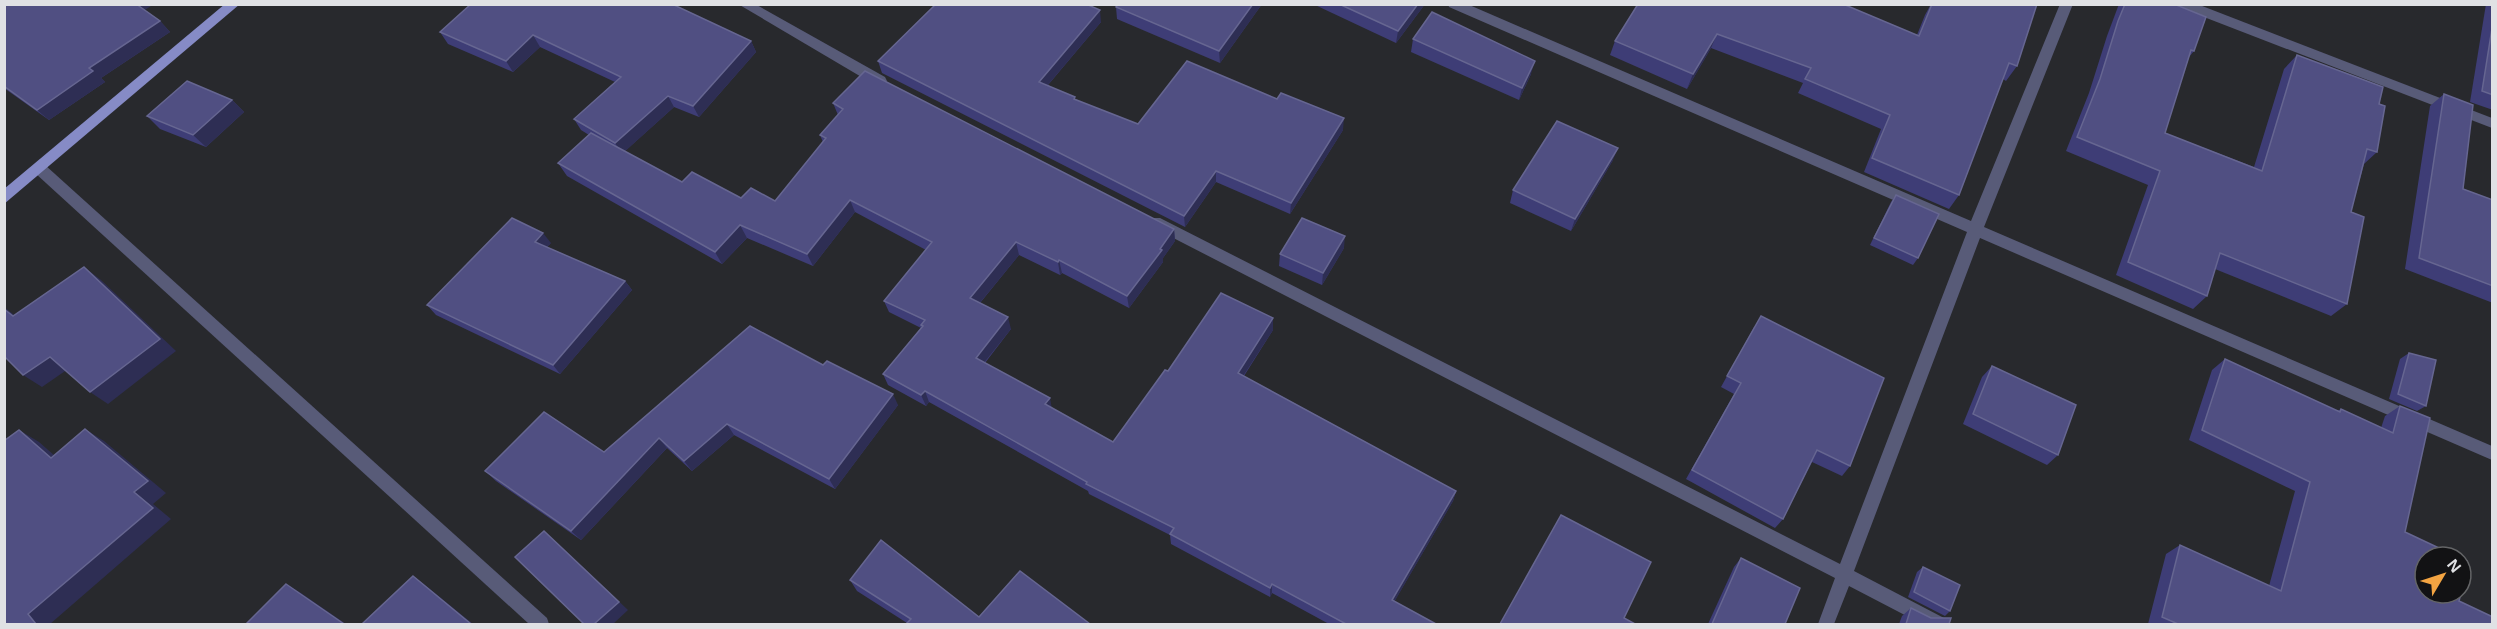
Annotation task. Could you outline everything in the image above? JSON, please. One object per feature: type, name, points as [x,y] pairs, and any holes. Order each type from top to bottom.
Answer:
[{"type":"main road","points":[[4,198],[233,5]]},
{"type":"street","points":[[744,4],[845,63],[898,90]]},
{"type":"street","points":[[1454,4],[2493,453]]},
{"type":"street","points":[[1826,624],[1976,228],[2067,4]]},
{"type":"street","points":[[2184,4],[2493,123]]},
{"type":"street","points":[[40,169],[541,624]]},
{"type":"street","points":[[1143,216],[1938,624]]},
{"type":"building","points":[[4,4],[136,4],[160,21],[89,68],[93,71],[37,110],[4,86]]},
{"type":"building","points":[[471,4],[672,4],[751,41],[693,106],[668,96],[615,143],[574,119],[621,77],[533,35],[506,61],[440,32]]},
{"type":"building","points":[[936,4],[1086,4],[1100,10],[1039,82],[1075,97],[1074,99],[1138,124],[1187,61],[1277,99],[1281,93],[1344,118],[1291,203],[1216,171],[1184,216],[878,61]]},
{"type":"building","points":[[1118,4],[1253,4],[1219,51],[1116,7]]},
{"type":"building","points":[[1339,4],[1418,4],[1398,31]]},
{"type":"building","points":[[1638,4],[1843,4],[1919,36],[1932,4],[2037,4],[2017,66],[2009,63],[1959,195],[1872,158],[1890,115],[1805,79],[1811,68],[1717,34],[1693,74],[1615,41]]},
{"type":"building","points":[[2125,4],[2174,4],[2206,17],[2194,51],[2191,50],[2165,133],[2262,171],[2297,55],[2383,87],[2379,104],[2385,106],[2377,152],[2367,149],[2351,212],[2364,217],[2347,304],[2220,253],[2207,296],[2128,262],[2160,171],[2077,137],[2100,79]]},
{"type":"building","points":[[1432,12],[1535,61],[1522,88],[1413,39]]},
{"type":"building","points":[[2493,22],[2493,95],[2482,91]]},
{"type":"building","points":[[865,71],[1174,229],[1160,249],[1162,250],[1127,296],[1059,260],[1058,262],[1016,242],[970,298],[1008,317],[976,358],[1050,398],[1045,404],[1113,442],[1165,370],[1168,371],[1221,293],[1273,318],[1238,373],[1456,491],[1392,600],[1436,624],[1346,624],[1272,584],[1270,588],[1170,534],[1174,528],[1086,484],[1087,482],[925,391],[921,395],[883,374],[923,326],[921,325],[925,320],[884,301],[932,242],[850,200],[807,254],[740,225],[715,252],[558,163],[591,133],[682,182],[692,172],[741,198],[751,188],[775,201],[826,138],[820,135],[843,109],[833,103]]},
{"type":"building","points":[[187,81],[232,100],[193,135],[147,116]]},
{"type":"building","points":[[2444,94],[2473,105],[2463,189],[2493,200],[2493,286],[2419,258]]},
{"type":"building","points":[[1557,121],[1618,148],[1575,219],[1513,190]]},
{"type":"building","points":[[1896,195],[1939,214],[1918,258],[1874,238]]},
{"type":"building","points":[[512,218],[543,233],[535,242],[625,281],[553,365],[427,305]]},
{"type":"building","points":[[1302,218],[1345,236],[1323,273],[1280,254]]},
{"type":"building","points":[[84,267],[160,339],[90,392],[50,357],[23,375],[4,356],[4,309],[13,316]]},
{"type":"building","points":[[1761,316],[1884,378],[1850,466],[1817,450],[1783,519],[1692,470],[1741,383],[1727,376]]},
{"type":"building","points":[[750,326],[823,365],[827,361],[893,394],[829,479],[727,424],[684,461],[659,438],[571,531],[485,471],[544,412],[604,452]]},
{"type":"building","points":[[2409,353],[2436,360],[2426,406],[2398,394]]},
{"type":"building","points":[[2225,359],[2340,412],[2341,409],[2393,433],[2400,406],[2430,418],[2405,532],[2433,545],[2413,545],[2413,605],[2468,605],[2493,617],[2493,624],[2178,624],[2162,617],[2180,545],[2281,591],[2310,482],[2202,430]]},
{"type":"building","points":[[1992,366],[2076,405],[2058,455],[1973,414]]},
{"type":"building","points":[[85,429],[148,481],[134,492],[153,508],[28,614],[36,624],[4,624],[4,441],[19,430],[51,458]]},
{"type":"building","points":[[1561,515],[1651,562],[1624,618],[1635,624],[1500,624]]},
{"type":"building","points":[[544,531],[619,602],[594,624],[584,624],[515,557]]},
{"type":"building","points":[[881,540],[979,617],[1020,571],[1090,624],[906,624],[911,619],[850,580]]},
{"type":"building","points":[[1741,558],[1800,588],[1785,624],[1712,624]]},
{"type":"building","points":[[1923,567],[1960,585],[1950,611],[1914,592]]},
{"type":"building","points":[[413,576],[471,624],[362,624]]},
{"type":"building","points":[[286,584],[344,624],[246,624]]},
{"type":"building","points":[[1911,608],[1931,618],[1951,618],[1949,624],[1906,624]]}]
